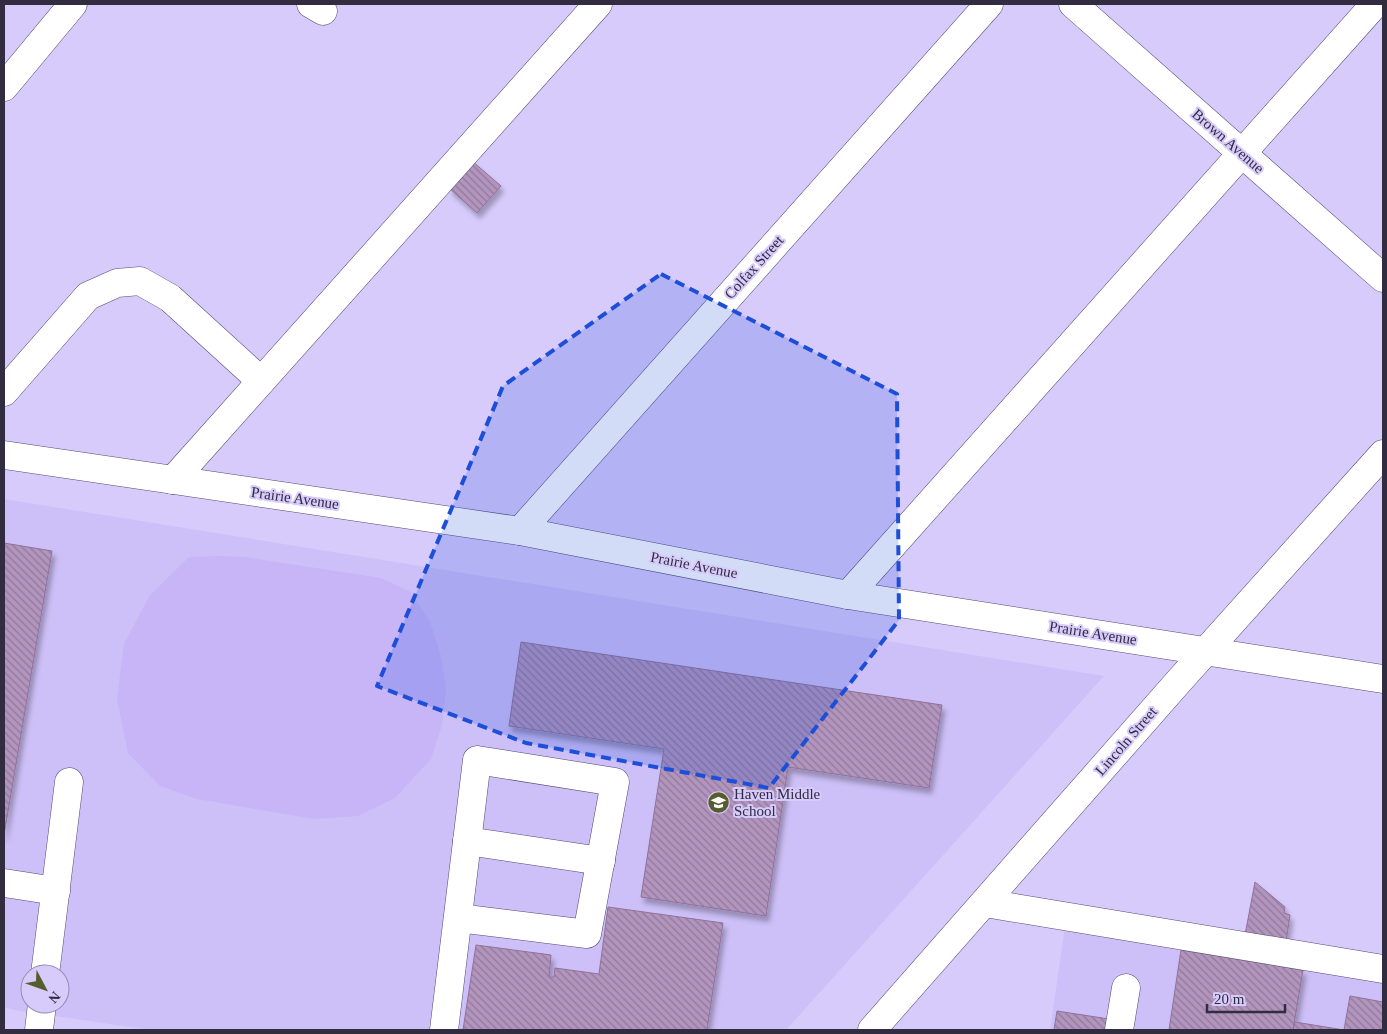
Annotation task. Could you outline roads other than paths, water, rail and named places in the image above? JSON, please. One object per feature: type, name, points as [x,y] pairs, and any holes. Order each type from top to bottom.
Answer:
[{"type":"street","points":[[4,87],[73,4]]},
{"type":"street","points":[[173,480],[598,4]]},
{"type":"street","name":"Colfax Street","points":[[520,531],[989,4]]},
{"type":"street","name":"Brown Avenue","points":[[1073,4],[1383,278]]},
{"type":"street","points":[[848,594],[1375,4]]},
{"type":"street","points":[[4,392],[88,296],[117,283],[140,281],[170,298],[261,381]]},
{"type":"street","name":"Lincoln Street","points":[[872,1030],[1206,651],[1383,454]]},
{"type":"street","name":"Prairie Avenue","points":[[4,455],[520,531],[848,594],[1383,679]]},
{"type":"street","points":[[444,1030],[477,760],[615,782],[587,934],[458,918]]},
{"type":"street","points":[[47,964],[69,782]]},
{"type":"street","points":[[467,841],[601,861]]},
{"type":"street","points":[[4,883],[56,891]]},
{"type":"street","points":[[984,903],[1383,969]]},
{"type":"street","points":[[1119,1030],[1126,988]]},
{"type":"street","points":[[39,1030],[41,1014]]},
{"type":"place","name":"Haven Middle School","points":[[718,803]]}]
